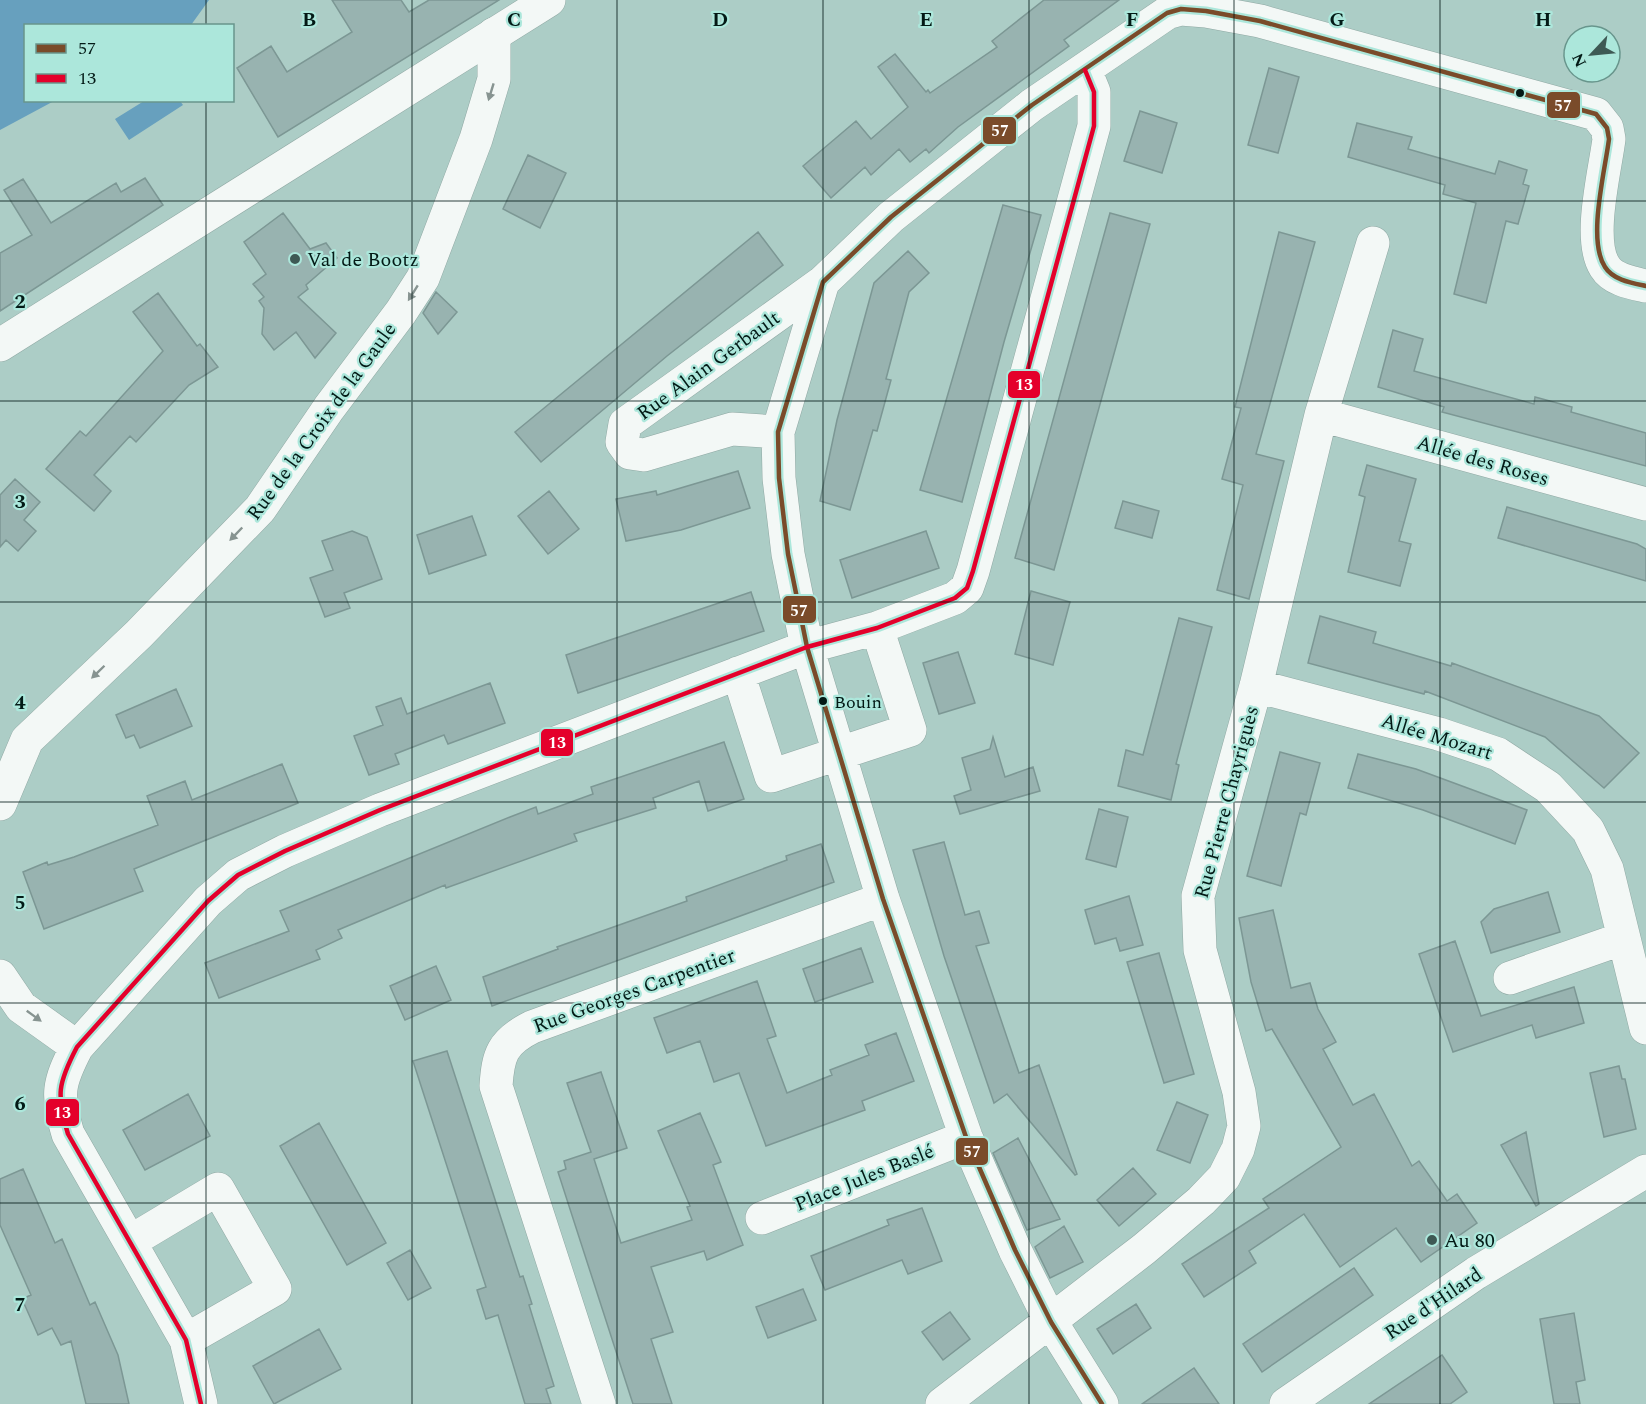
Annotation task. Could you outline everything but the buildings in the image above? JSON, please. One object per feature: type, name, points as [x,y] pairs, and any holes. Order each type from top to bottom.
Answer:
[{"type":"street","points":[[0,345],[549,0]]},
{"type":"street","name":"Rue Alain Gerbault","points":[[778,432],[732,429],[644,455],[630,453],[622,442],[625,424],[823,282],[891,218],[1032,105],[1174,11],[1263,11],[1596,114],[1607,128],[1609,139],[1597,227],[1597,250],[1605,269],[1623,280],[1646,286]]},
{"type":"street","name":"Rue de la Croix de la Gaule","points":[[0,804],[27,740],[139,634],[260,508],[423,278],[476,139],[494,80],[494,34]]},
{"type":"street","points":[[201,1404],[186,1341],[68,1134],[59,1105],[63,1074],[77,1047],[208,901],[238,875],[285,851],[380,810],[807,647],[877,628],[955,598],[967,588],[1094,126],[1094,92],[1085,70]]},
{"type":"street","name":"Rue Pierre Chayriguès","points":[[1051,1322],[1201,1201],[1224,1177],[1238,1149],[1244,1126],[1239,1092],[1200,950],[1198,896],[1256,686],[1321,415],[1373,243]]},
{"type":"street","name":"Rue Alain Gerbault","points":[[823,282],[778,432],[778,478],[787,543],[807,647],[883,899],[966,1137],[1015,1250],[1051,1322],[1102,1404]]},
{"type":"street","name":"Allée des Roses","points":[[1321,415],[1646,504]]},
{"type":"street","points":[[738,673],[771,776],[839,754],[910,730],[877,628]]},
{"type":"street","name":"Allée Mozart","points":[[1256,686],[1439,734],[1498,754],[1548,787],[1588,830],[1607,869],[1646,1028]]},
{"type":"street","name":"Rue Georges Carpentier","points":[[599,1404],[496,1086],[498,1058],[513,1036],[532,1027],[883,899]]},
{"type":"street","points":[[1510,978],[1624,938]]},
{"type":"street","points":[[0,976],[21,1007],[77,1047]]},
{"type":"street","name":"Place Jules Baslé","points":[[762,1218],[966,1137]]},
{"type":"street","name":"Rue d'Hilard","points":[[1286,1404],[1476,1273],[1646,1171]]},
{"type":"street","points":[[131,1241],[218,1189],[275,1289],[186,1341]]},
{"type":"street","points":[[942,1404],[1051,1322]]},
{"type":"water","points":[[0,0],[209,0],[192,24],[24,24],[24,102],[52,102],[0,130]]},
{"type":"water","points":[[142,102],[181,102],[183,105],[129,140],[115,119]]},
{"type":"transit line","name":"57","points":[[1102,1404],[1051,1322],[1015,1250],[966,1137],[883,899],[807,647],[788,554],[779,478],[778,432],[823,282],[891,217],[1032,105],[1167,13],[1181,9],[1260,21],[1596,114],[1607,128],[1609,139],[1597,223],[1600,255],[1605,267],[1613,275],[1646,286]]},
{"type":"transit line","name":"13","points":[[201,1404],[186,1340],[68,1134],[62,1109],[61,1089],[66,1070],[77,1047],[208,901],[238,875],[285,851],[380,810],[807,647],[877,628],[955,598],[967,588],[1094,126],[1094,92],[1085,70]]},
{"type":"place","name":"Val de Bootz","points":[[295,259]]},
{"type":"place","name":"Bouin","points":[[823,701]]},
{"type":"place","name":"Au 80","points":[[1432,1240]]}]
